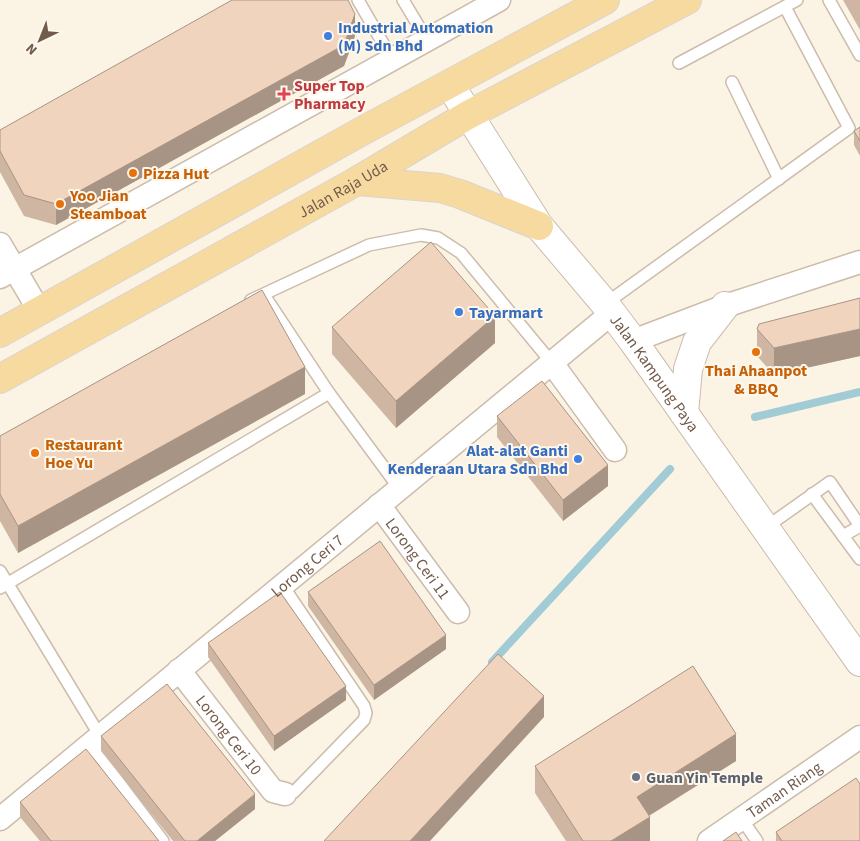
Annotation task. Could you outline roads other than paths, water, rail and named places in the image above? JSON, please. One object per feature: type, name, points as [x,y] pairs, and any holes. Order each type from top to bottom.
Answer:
[{"type":"main road","points":[[0,333],[364,130],[605,0]]},
{"type":"main road","name":"Jalan Raja Uda","points":[[0,379],[357,181],[468,115],[687,0]]},
{"type":"main road","points":[[357,181],[440,188],[460,194],[539,226]]},
{"type":"street","points":[[7,273],[499,0]]},
{"type":"street","name":"Jalan Kampung Paya","points":[[450,85],[539,226],[609,308],[860,662]]},
{"type":"street","points":[[0,244],[7,273],[40,312]]},
{"type":"street","points":[[633,341],[725,306],[860,262]]},
{"type":"street","points":[[684,413],[688,369],[697,342],[725,306]]},
{"type":"street","name":"Lorong Ceri 7","points":[[0,819],[552,363],[609,308]]},
{"type":"street","points":[[552,363],[615,450]]},
{"type":"street","name":"Lorong Ceri 11","points":[[380,504],[458,612]]},
{"type":"street","name":"Lorong Ceri 10","points":[[179,670],[273,791],[285,794]]},
{"type":"street","name":"Taman Riang","points":[[709,841],[860,737]]},
{"type":"lane","points":[[358,0],[392,59]]},
{"type":"lane","points":[[403,0],[427,40]]},
{"type":"lane","points":[[679,63],[796,0]]},
{"type":"lane","points":[[829,0],[860,55]]},
{"type":"lane","points":[[609,308],[779,179],[854,126],[785,6]]},
{"type":"lane","points":[[732,82],[779,179]]},
{"type":"lane","points":[[238,308],[263,294],[369,245],[420,235],[438,238],[461,254],[552,363]]},
{"type":"lane","points":[[263,294],[329,393],[399,488]]},
{"type":"lane","points":[[3,586],[329,393]]},
{"type":"lane","points":[[765,528],[830,482],[860,526],[843,536]]},
{"type":"lane","points":[[812,494],[860,560]]},
{"type":"lane","points":[[0,572],[3,586],[95,740],[163,841]]},
{"type":"lane","points":[[284,586],[364,706],[366,713],[364,720],[294,792],[285,794]]},
{"type":"lane","points":[[742,818],[757,841]]},
{"type":"waterway","points":[[755,417],[860,392]]},
{"type":"waterway","points":[[492,662],[670,469]]},
{"type":"place","name":"Industrial Automation (M) Sdn Bhd","points":[[328,36]]},
{"type":"place","name":"Super Top Pharmacy","points":[[284,94]]},
{"type":"place","name":"Pizza Hut","points":[[133,173]]},
{"type":"place","name":"Yoo Jian Steamboat","points":[[60,204]]},
{"type":"place","name":"Tayarmart","points":[[459,312]]},
{"type":"place","name":"Thai Ahaanpot & BBQ","points":[[756,352]]},
{"type":"place","name":"Restaurant Hoe Yu","points":[[35,453]]},
{"type":"place","name":"Alat-alat Ganti Kenderaan Utara Sdn Bhd","points":[[578,459]]},
{"type":"place","name":"Guan Yin Temple","points":[[636,777]]}]
